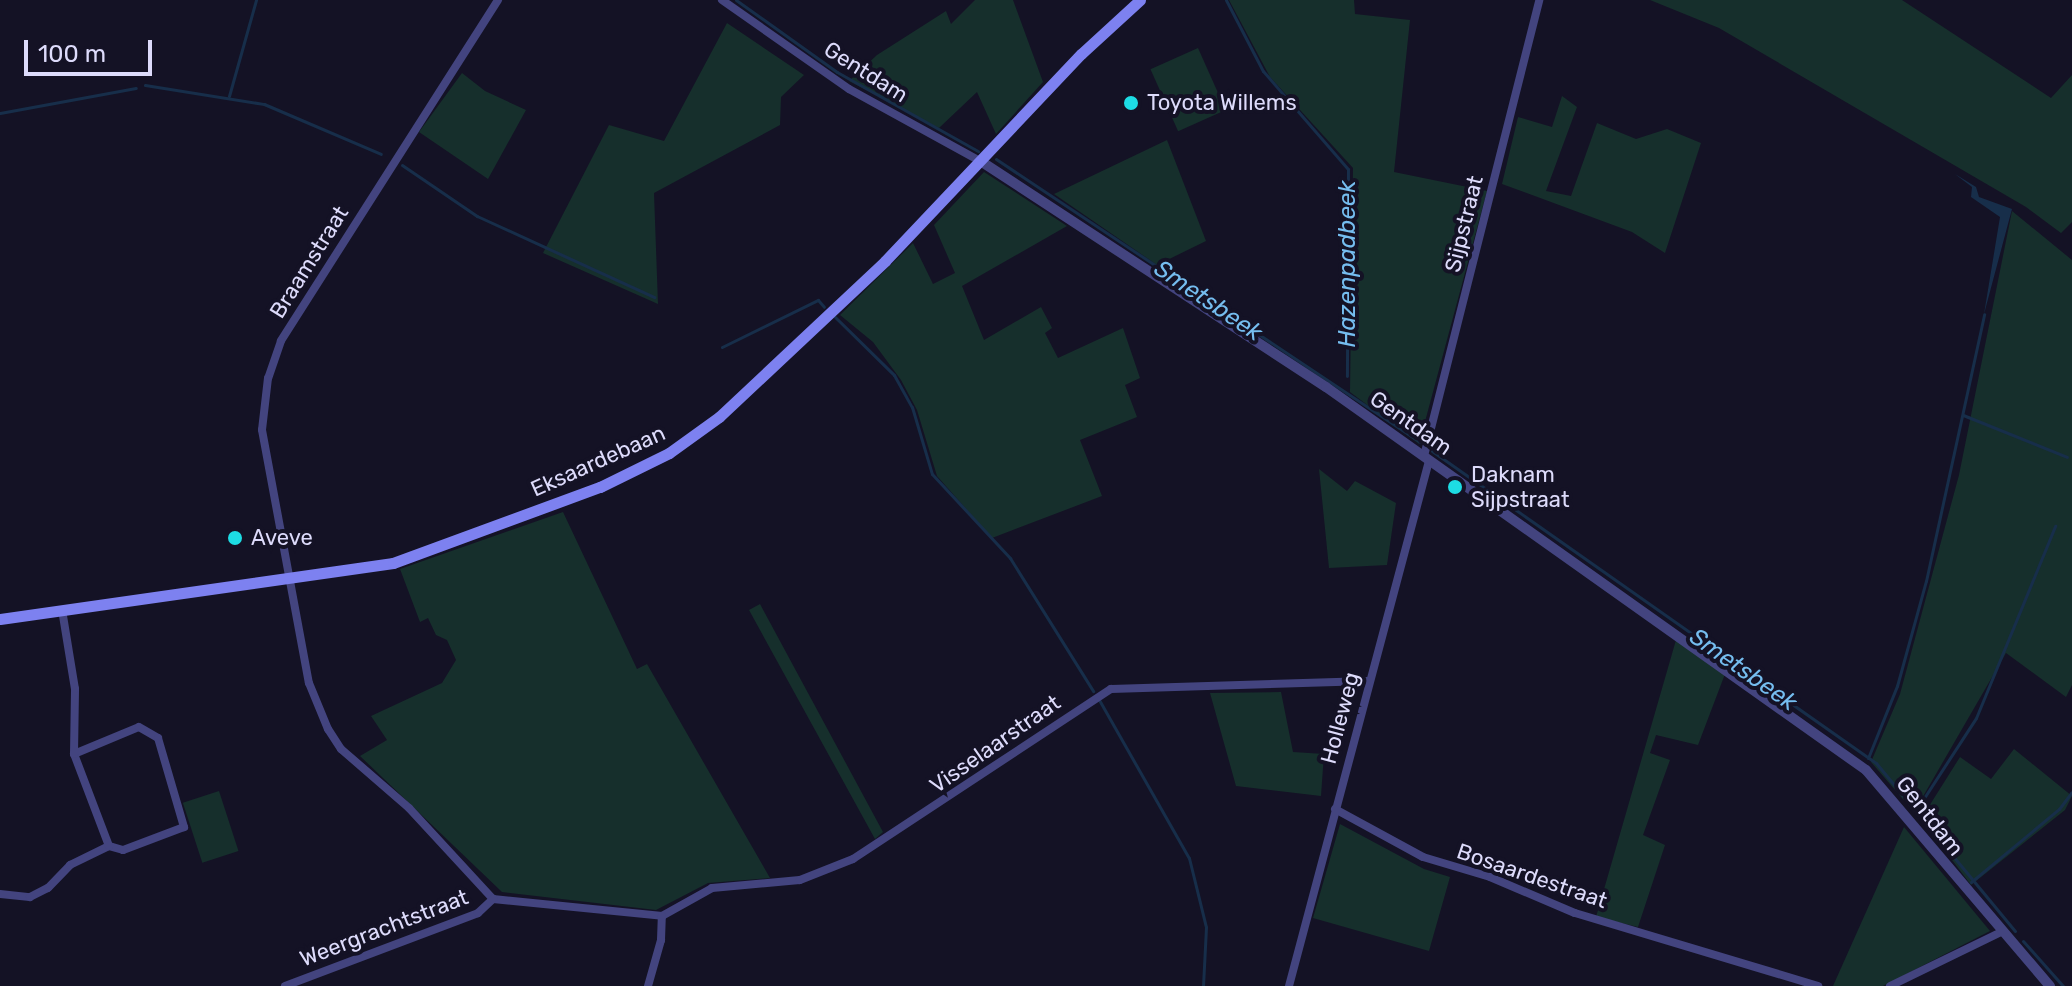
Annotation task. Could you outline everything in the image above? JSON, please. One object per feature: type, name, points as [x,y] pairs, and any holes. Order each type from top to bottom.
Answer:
[{"type":"main road","name":"Eksaardebaan","points":[[0,619],[413,557],[600,487],[685,444],[885,261],[1081,54],[1140,0]]},
{"type":"street","name":"Braamstraat","points":[[289,576],[263,444],[264,396],[273,359],[387,168],[498,0]]},
{"type":"street","name":"Gentdam","points":[[722,0],[859,95],[982,162],[1192,296],[1427,458],[1866,770],[2050,986]]},
{"type":"street","name":"Sijpstraat","points":[[1427,458],[1539,0]]},
{"type":"street","name":"Holleweg","points":[[1289,986],[1427,458]]},
{"type":"street","points":[[289,576],[309,683],[334,739],[409,808],[493,899],[662,916],[661,940],[648,986]]},
{"type":"street","points":[[62,610],[75,689],[74,754],[109,846]]},
{"type":"street","name":"Visselaarstraat","points":[[662,916],[712,888],[800,880],[853,859],[1111,689],[1369,681]]},
{"type":"street","points":[[1,895],[30,897],[48,888],[70,865],[109,846],[123,850],[184,827],[158,738],[151,730],[139,727],[74,754]]},
{"type":"street","name":"Bosaardestraat","points":[[1335,809],[1434,862],[1490,877],[1575,913],[1818,986]]},
{"type":"street","name":"Weergrachtstraat","points":[[285,986],[478,913],[493,899]]},
{"type":"street","points":[[1890,986],[2001,932]]},
{"type":"green space","points":[[975,0],[1013,0],[1043,82],[996,134],[977,92],[939,128],[849,81],[877,55],[946,11],[951,24]]},
{"type":"green space","points":[[1229,0],[1354,0],[1355,14],[1410,20],[1394,172],[1487,191],[1419,444],[1350,392],[1353,168],[1270,77]]},
{"type":"green space","points":[[1650,0],[1902,0],[2051,98],[2072,75],[2072,222],[2061,233],[2026,207],[1719,28]]},
{"type":"green space","points":[[727,23],[804,75],[781,97],[780,125],[654,193],[658,304],[543,253],[609,125],[664,141]]},
{"type":"green space","points":[[1198,48],[1226,110],[1178,131],[1150,69]]},
{"type":"green space","points":[[462,73],[485,91],[526,110],[488,179],[419,132]]},
{"type":"green space","points":[[1562,96],[1577,107],[1546,191],[1571,196],[1597,123],[1636,139],[1667,129],[1701,143],[1665,253],[1632,232],[1502,184],[1518,117],[1552,127]]},
{"type":"green space","points":[[1167,140],[1206,241],[1157,265],[1054,194]]},
{"type":"green space","points":[[984,172],[1067,226],[962,286],[984,340],[1041,307],[1052,328],[1045,333],[1058,358],[1123,328],[1140,378],[1125,385],[1137,417],[1080,440],[1102,496],[992,538],[937,476],[917,410],[901,380],[873,342],[840,315],[913,243],[933,284],[955,273],[934,225]]},
{"type":"green space","points":[[2012,211],[2072,260],[2072,685],[2066,697],[2006,653],[1914,812],[1871,762],[1900,694],[1959,475]]},
{"type":"green space","points":[[1319,469],[1347,491],[1355,481],[1396,503],[1387,565],[1329,568]]},
{"type":"green space","points":[[563,512],[637,669],[647,664],[770,878],[708,883],[656,910],[502,892],[360,756],[387,740],[371,716],[442,683],[456,660],[447,640],[436,635],[428,618],[420,622],[400,569]]},
{"type":"green space","points":[[760,604],[883,832],[875,839],[749,610]]},
{"type":"green space","points":[[1676,640],[1725,674],[1698,745],[1656,735],[1650,753],[1670,760],[1643,835],[1665,845],[1638,927],[1596,917]]},
{"type":"green space","points":[[1281,692],[1293,752],[1324,754],[1321,796],[1236,786],[1210,693]]},
{"type":"green space","points":[[2014,749],[2072,796],[2065,810],[1971,885],[1921,819],[1960,757],[1991,779]]},
{"type":"green space","points":[[219,791],[238,851],[202,863],[183,803]]},
{"type":"green space","points":[[1340,824],[1424,869],[1450,877],[1429,951],[1313,918]]},
{"type":"green space","points":[[1904,827],[1990,931],[1883,986],[1833,986]]},
{"type":"water","points":[[1955,174],[1976,187],[1979,197],[2012,209],[1984,314],[2000,217],[1971,197],[1972,187]]},
{"type":"waterway","points":[[229,96],[256,0]]},
{"type":"waterway","name":"Smetsbeek","points":[[736,0],[837,72],[978,151]]},
{"type":"waterway","name":"Hazenpadbeek","points":[[1226,0],[1263,71],[1348,169],[1347,376]]},
{"type":"waterway","points":[[145,85],[264,104],[381,154]]},
{"type":"waterway","points":[[0,113],[136,88]]},
{"type":"waterway","name":"Smetsbeek","points":[[996,159],[1420,442]]},
{"type":"waterway","points":[[402,165],[477,216],[654,297]]},
{"type":"waterway","points":[[722,347],[818,300],[824,307]]},
{"type":"waterway","points":[[1868,758],[1897,686],[1926,581],[1984,314]]},
{"type":"waterway","points":[[835,317],[894,375],[912,407],[932,474],[1010,558],[1093,691]]},
{"type":"waterway","points":[[1963,415],[2067,457]]},
{"type":"waterway","name":"Smetsbeek","points":[[1432,451],[1876,763],[2015,931]]},
{"type":"waterway","points":[[1924,798],[1976,718],[2055,526]]},
{"type":"waterway","points":[[1098,698],[1189,858],[1206,927],[1203,986]]},
{"type":"waterway","points":[[1971,882],[2059,809],[2072,792]]},
{"type":"waterway","name":"Smetsbeek","points":[[2023,941],[2063,986]]},
{"type":"place","name":"Toyota Willems","points":[[1131,103]]},
{"type":"place","name":"Daknam Sijpstraat","points":[[1455,487]]},
{"type":"place","name":"Aveve","points":[[235,538]]}]
